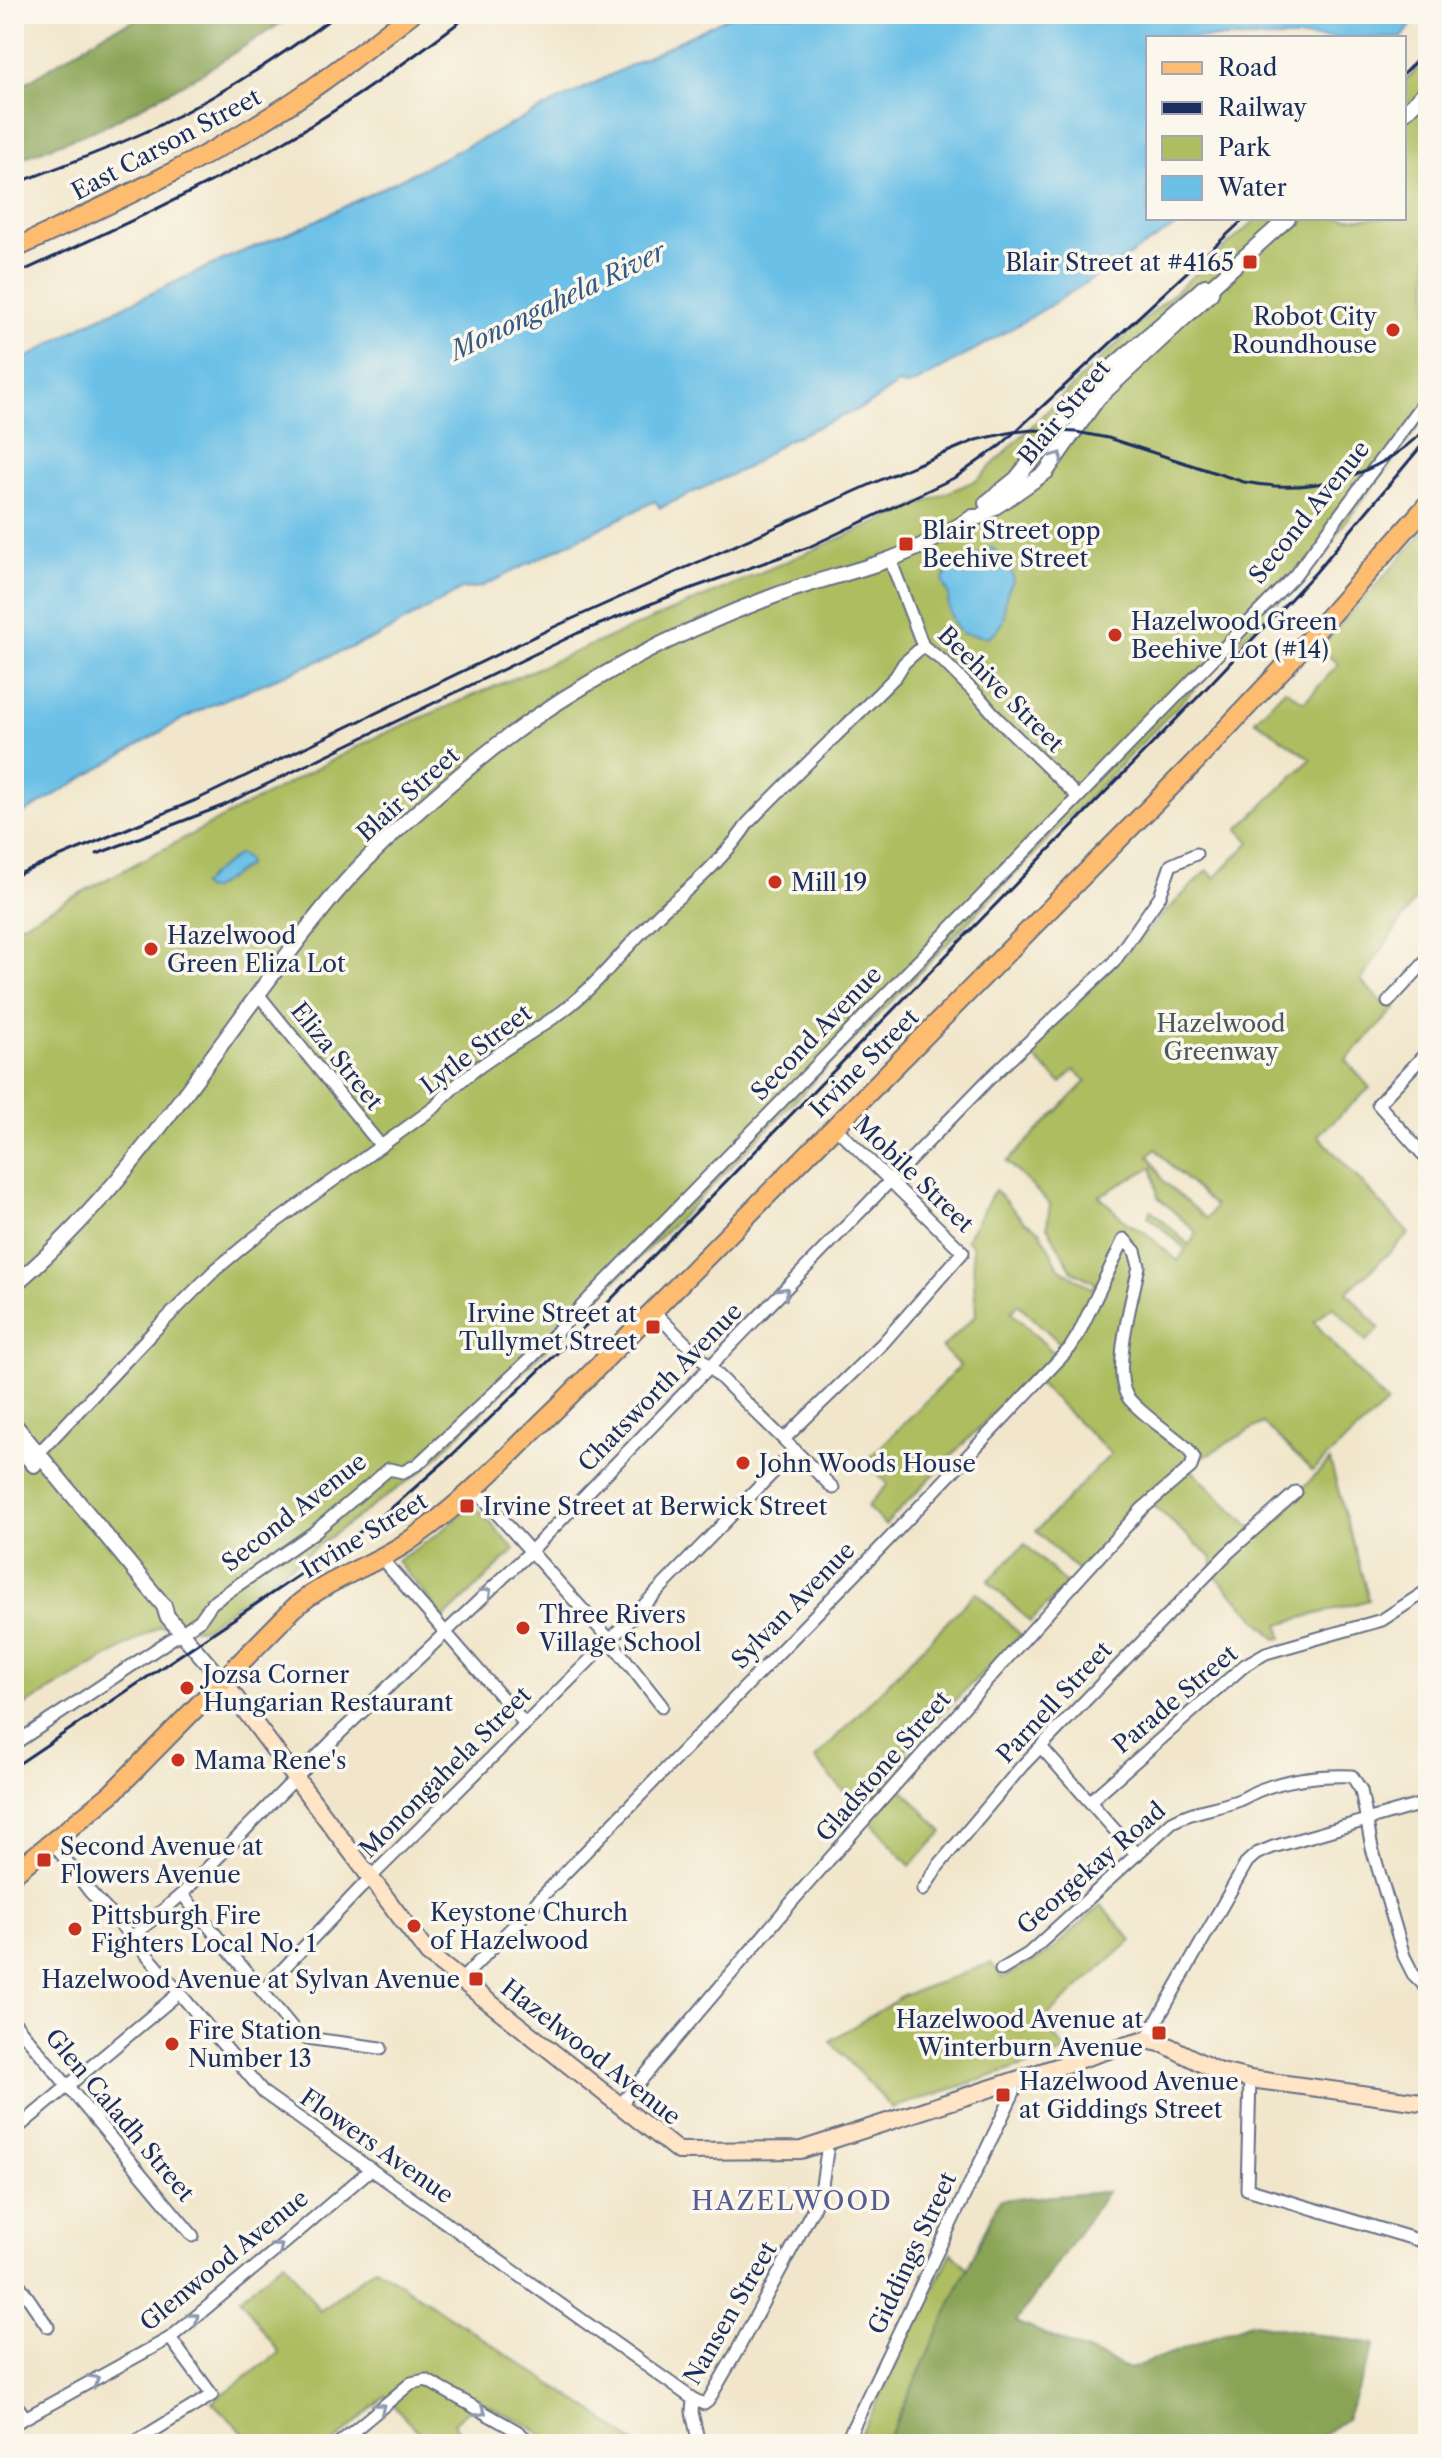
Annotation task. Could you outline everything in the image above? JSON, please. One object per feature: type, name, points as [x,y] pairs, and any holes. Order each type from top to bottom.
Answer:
[{"type":"main road","name":"East Carson Street","points":[[14,249],[238,137],[342,67],[411,14]]},
{"type":"main road","name":"Irvine Street","points":[[222,1680],[294,1608],[321,1588],[381,1558],[429,1527],[474,1488],[654,1312],[1193,764],[1290,661],[1428,504]]},
{"type":"main road","name":"Hazelwood Avenue","points":[[222,1680],[428,1954],[678,2151],[801,2150],[1146,2040]]},
{"type":"main road","points":[[14,1873],[111,1794],[222,1680]]},
{"type":"main road","points":[[1146,2040],[1164,2044],[1217,2071],[1250,2079],[1428,2103]]},
{"type":"street","points":[[1406,111],[1428,89]]},
{"type":"street","name":"Blair Street","points":[[14,1285],[75,1229],[115,1185],[327,903],[437,795],[507,737],[623,665],[690,630],[777,594],[890,559],[997,506],[1046,472],[1098,398],[1211,293],[1212,286],[1286,220]]},
{"type":"street","name":"Second Avenue","points":[[14,1744],[200,1620],[212,1603],[313,1533],[389,1469],[403,1472],[411,1469],[532,1357],[1295,575],[1428,396]]},
{"type":"street","name":"Beehive Street","points":[[890,559],[923,646],[943,661],[1078,797]]},
{"type":"street","name":"Lytle Street","points":[[34,1458],[215,1270],[255,1237],[435,1107],[447,1093],[578,999],[664,908],[685,892],[741,835],[748,823],[808,760],[824,750],[923,646]]},
{"type":"street","name":"Chatsworth Avenue","points":[[132,1937],[182,1894],[342,1731],[529,1553],[989,1079],[1113,963],[1160,896],[1171,865],[1196,854]]},
{"type":"street","points":[[1388,1002],[1428,959]]},
{"type":"street","name":"Eliza Street","points":[[258,994],[381,1146]]},
{"type":"street","points":[[1428,1051],[1378,1104],[1428,1160]]},
{"type":"street","name":"Mobile Street","points":[[784,1439],[883,1343],[963,1252],[835,1127]]},
{"type":"street","points":[[1419,1149],[1428,1139]]},
{"type":"street","name":"Sylvan Avenue","points":[[462,1979],[1070,1348],[1124,1239],[1135,1251],[1139,1266],[1121,1359],[1123,1386],[1128,1399],[1188,1449],[1194,1458],[1191,1467]]},
{"type":"street","points":[[654,1312],[833,1488]]},
{"type":"street","name":"Hazelwood Avenue","points":[[14,1424],[34,1458],[157,1612],[165,1614],[222,1680]]},
{"type":"street","name":"Hazelwood Avenue","points":[[14,1442],[34,1458]]},
{"type":"street","name":"Monongahela Street","points":[[263,1990],[795,1450]]},
{"type":"street","name":"Gladstone Street","points":[[620,2105],[796,1897],[1017,1647],[1142,1509],[1191,1467]]},
{"type":"street","points":[[474,1488],[610,1640],[662,1706]]},
{"type":"street","name":"Parnell Street","points":[[923,1890],[938,1866],[1041,1747],[1228,1553],[1296,1492]]},
{"type":"street","points":[[381,1558],[525,1724]]},
{"type":"street","name":"Parade Street","points":[[1090,1801],[1245,1665],[1266,1653],[1382,1620],[1428,1590]]},
{"type":"street","points":[[1041,1747],[1137,1855]]},
{"type":"street","name":"Georgekay Road","points":[[1001,1970],[1028,1954],[1172,1822],[1186,1814],[1238,1801],[1282,1784],[1317,1776],[1352,1776],[1361,1790],[1368,1820]]},
{"type":"street","points":[[1146,2040],[1247,1862],[1256,1854],[1422,1804]]},
{"type":"street","points":[[1368,1820],[1372,1848],[1404,1956],[1413,1974],[1428,1989]]},
{"type":"street","name":"Flowers Avenue","points":[[53,1843],[90,1892],[264,2093],[693,2399]]},
{"type":"street","points":[[182,1894],[296,2032],[306,2038],[381,2048]]},
{"type":"street","points":[[14,2131],[179,1993]]},
{"type":"street","name":"Glen Caladh Street","points":[[14,2022],[193,2236]]},
{"type":"street","points":[[1250,2079],[1247,2189],[1428,2243]]},
{"type":"street","name":"Giddings Street","points":[[845,2444],[1014,2092],[1015,2081]]},
{"type":"street","name":"Nansen Street","points":[[693,2399],[704,2404],[708,2401],[812,2211],[822,2185],[827,2151],[824,2144]]},
{"type":"street","name":"Glenwood Avenue","points":[[14,2424],[170,2338],[371,2169]]},
{"type":"street","points":[[14,2277],[48,2327]]},
{"type":"street","points":[[132,2444],[212,2395],[170,2338]]},
{"type":"street","points":[[338,2444],[411,2383],[426,2380],[517,2431],[533,2444]]},
{"type":"street","points":[[693,2399],[692,2412],[699,2444]]},
{"type":"street","points":[[14,2402],[25,2417]]},
{"type":"green space","points":[[153,14],[295,14],[201,74],[105,126],[14,161],[14,90],[110,30]]},
{"type":"green space","points":[[1428,59],[1428,413],[1299,581],[710,1188],[423,1470],[202,1629],[160,1626],[14,1712],[14,928],[374,738],[977,480],[1100,359],[1256,220],[1406,220],[1406,80]]},
{"type":"green space","name":"Hazelwood Greenway","points":[[1428,527],[1428,880],[1361,981],[1379,999],[1396,1008],[1346,1060],[1370,1088],[1318,1135],[1409,1234],[1347,1292],[1380,1329],[1366,1341],[1333,1306],[1314,1322],[1387,1404],[1312,1471],[1263,1423],[1187,1466],[1257,1533],[1330,1461],[1369,1600],[1279,1624],[1282,1638],[1276,1639],[1216,1577],[1211,1557],[1146,1499],[1079,1572],[1036,1531],[1111,1454],[1030,1375],[885,1525],[867,1507],[888,1484],[865,1463],[960,1366],[942,1348],[976,1315],[972,1245],[966,1240],[995,1190],[1023,1220],[1040,1231],[1059,1268],[1092,1288],[1096,1283],[1072,1271],[1047,1226],[1050,1204],[1007,1162],[1087,1081],[1074,1070],[1061,1083],[1028,1052],[1207,870],[1215,878],[1250,842],[1238,829],[1311,759],[1255,720],[1285,689],[1304,702],[1339,664],[1319,649]],"holes":[[[1156,1149],[1215,1206],[1207,1219],[1164,1182],[1149,1155]],[[1152,1167],[1158,1197],[1197,1233],[1189,1245],[1151,1210],[1148,1216],[1186,1249],[1178,1261],[1142,1230],[1127,1223],[1099,1196]],[[1018,1304],[1062,1345],[1054,1353],[1011,1312]]]},
{"type":"green space","points":[[473,1504],[515,1550],[444,1618],[397,1561],[435,1536]]},
{"type":"green space","points":[[1025,1544],[1067,1585],[1030,1622],[988,1581]]},
{"type":"green space","points":[[976,1592],[1021,1635],[904,1750],[911,1757],[891,1777],[943,1832],[910,1866],[815,1759]]},
{"type":"green space","points":[[1101,1905],[1132,1940],[1042,2021],[1067,2052],[892,2108],[830,2041],[903,1996],[991,1963],[1003,1978],[1047,1954]]},
{"type":"green space","points":[[1107,2192],[1016,2322],[1130,2369],[1250,2323],[1375,2344],[1346,2419],[1309,2444],[886,2444],[999,2200]]},
{"type":"green space","points":[[952,2252],[1131,2444],[856,2444]]},
{"type":"green space","points":[[284,2261],[320,2311],[375,2267],[600,2416],[635,2444],[554,2444],[532,2427],[479,2401],[453,2423],[470,2444],[425,2444],[427,2441],[385,2396],[332,2444],[255,2444],[212,2402],[279,2353],[240,2298]]},
{"type":"water","name":"Monongahela River","points":[[734,14],[1419,14],[1403,36],[1146,36],[1146,220],[1186,220],[1030,318],[920,381],[907,386],[898,384],[868,405],[785,441],[748,467],[660,508],[655,501],[481,587],[462,589],[377,637],[211,705],[14,819],[14,365],[86,324],[227,258],[303,227]]},
{"type":"water","points":[[992,548],[1013,576],[1002,621],[988,637],[961,633],[949,611],[949,596],[943,582],[946,573]]},
{"type":"water","points":[[239,854],[248,865],[212,889],[205,890],[201,885]]},
{"type":"railway","points":[[14,184],[121,143],[180,115],[227,89],[337,14]]},
{"type":"railway","points":[[14,275],[177,199],[273,148],[374,84],[470,14]]},
{"type":"railway","points":[[1406,71],[1428,49]]},
{"type":"railway","points":[[97,854],[222,806],[578,633],[678,593],[809,547],[956,477],[1001,445],[1243,220]]},
{"type":"railway","points":[[14,876],[196,800],[554,627],[976,440],[1034,430],[1076,432],[1108,438],[1244,482],[1293,486],[1341,479],[1364,471],[1386,460],[1425,429]]},
{"type":"railway","points":[[14,1767],[339,1548],[452,1455],[585,1326],[1197,698],[1316,572],[1428,438]]},
{"type":"place","name":"Blair Street at #4165","points":[[1250,262]]},
{"type":"place","name":"Robot City Roundhouse","points":[[1393,330]]},
{"type":"place","name":"Blair Street opp Beehive Street","points":[[906,544]]},
{"type":"place","name":"Hazelwood Green Beehive Lot (#14)","points":[[1115,635]]},
{"type":"place","name":"Mill 19","points":[[775,882]]},
{"type":"place","name":"Hazelwood Green Eliza Lot","points":[[151,949]]},
{"type":"place","name":"Irvine Street at Tullymet Street","points":[[653,1327]]},
{"type":"place","name":"John Woods House","points":[[743,1463]]},
{"type":"place","name":"Irvine Street at Berwick Street","points":[[467,1506]]},
{"type":"place","name":"Three Rivers Village School","points":[[523,1628]]},
{"type":"place","name":"Jozsa Corner Hungarian Restaurant","points":[[187,1688]]},
{"type":"place","name":"Mama Rene's","points":[[178,1760]]},
{"type":"place","name":"Second Avenue at Flowers Avenue","points":[[44,1860]]},
{"type":"place","name":"Keystone Church of Hazelwood","points":[[414,1926]]},
{"type":"place","name":"Pittsburgh Fire Fighters Local No. 1","points":[[75,1929]]},
{"type":"place","name":"Hazelwood Avenue at Sylvan Avenue","points":[[476,1979]]},
{"type":"place","name":"Hazelwood Avenue at Winterburn Avenue","points":[[1159,2033]]},
{"type":"place","name":"Fire Station Number 13","points":[[172,2044]]},
{"type":"place","name":"Hazelwood Avenue at Giddings Street","points":[[1003,2095]]},
{"type":"district","name":"HAZELWOOD","points":[[792,2201]]}]
